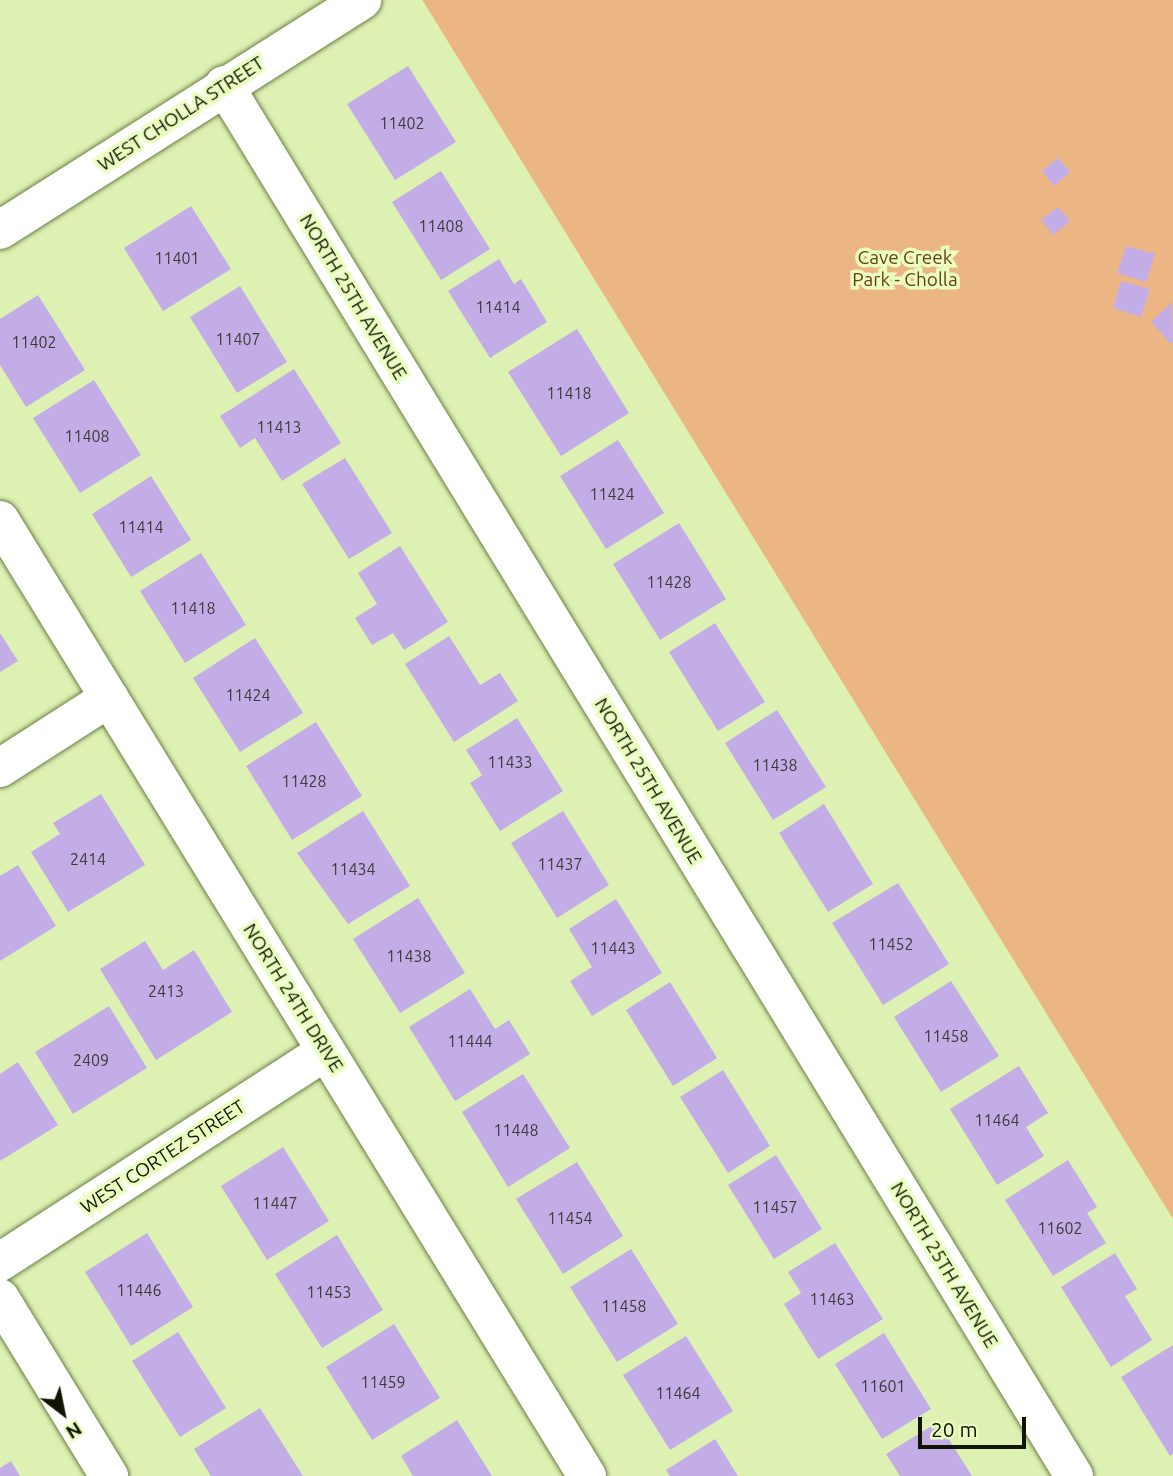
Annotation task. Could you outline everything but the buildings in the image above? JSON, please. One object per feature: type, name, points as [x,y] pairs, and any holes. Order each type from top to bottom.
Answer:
[{"type":"street","name":"WEST CHOLLA STREET","points":[[0,230],[224,85],[362,0]]},
{"type":"street","name":"NORTH 25TH AVENUE","points":[[224,85],[1074,1476]]},
{"type":"street","name":"NORTH 24TH DRIVE","points":[[0,520],[587,1476]]},
{"type":"street","points":[[0,768],[109,698]]},
{"type":"street","name":"WEST CORTEZ STREET","points":[[0,1262],[326,1051]]},
{"type":"street","points":[[0,1298],[109,1476]]},
{"type":"green space","name":"Cave Creek Park - Cholla","points":[[1173,0],[1173,1219],[423,1]]}]
